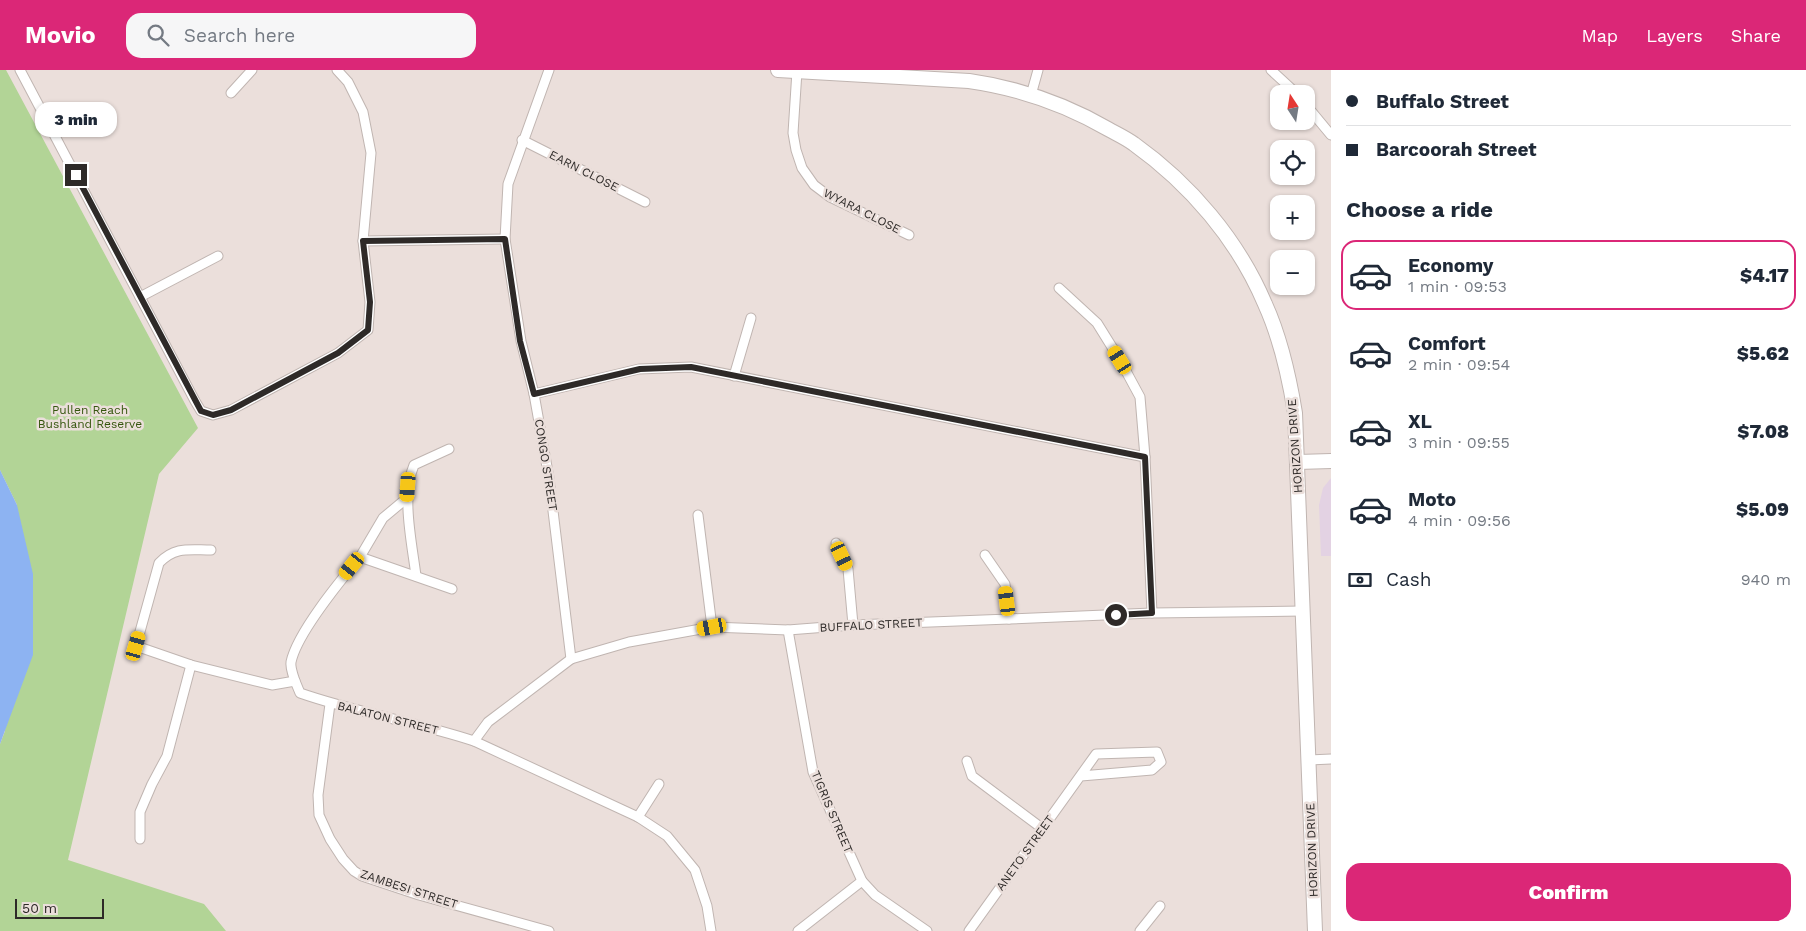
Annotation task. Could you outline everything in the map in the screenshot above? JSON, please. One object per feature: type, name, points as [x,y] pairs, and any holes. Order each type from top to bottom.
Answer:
[{"type":"street","points":[[20,70],[201,411],[213,415],[231,410],[338,353],[368,330],[370,302],[363,241],[370,153],[363,112],[348,82],[338,70]]},
{"type":"street","points":[[230,93],[252,70]]},
{"type":"street","name":"CONGO STREET","points":[[549,70],[522,140],[508,184],[505,239],[520,341],[534,394],[549,478],[571,659]]},
{"type":"street","name":"HORIZON DRIVE","points":[[778,70],[969,80],[1031,95],[1088,118],[1134,143],[1195,197],[1223,231],[1248,270],[1265,303],[1279,340],[1289,378],[1295,413],[1315,931]]},
{"type":"street","points":[[1031,95],[1038,70]]},
{"type":"street","points":[[1271,70],[1287,85]]},
{"type":"street","name":"WYARA CLOSE","points":[[797,71],[793,134],[802,168],[814,185],[830,197],[909,235]]},
{"type":"street","points":[[1315,116],[1331,135]]},
{"type":"street","name":"EARN CLOSE","points":[[522,140],[644,202]]},
{"type":"street","points":[[363,241],[505,239]]},
{"type":"street","points":[[140,298],[218,256]]},
{"type":"street","points":[[1059,288],[1097,324],[1120,360],[1140,397],[1145,457],[1152,613]]},
{"type":"street","points":[[734,376],[751,318]]},
{"type":"street","points":[[534,394],[640,369],[691,367],[1145,457]]},
{"type":"street","points":[[416,576],[407,498],[409,477],[414,465],[449,449]]},
{"type":"street","points":[[1298,462],[1331,461]]},
{"type":"street","points":[[211,550],[173,552],[159,563],[136,646],[191,665],[272,685],[295,681],[290,664],[301,637],[360,557],[383,518],[407,498]]},
{"type":"street","points":[[698,515],[712,627]]},
{"type":"street","points":[[836,543],[848,569],[853,625]]},
{"type":"street","points":[[985,555],[1005,584],[1009,618]]},
{"type":"street","points":[[360,557],[452,589]]},
{"type":"street","name":"BUFFALO STREET","points":[[474,741],[488,722],[571,659],[629,642],[712,627],[788,630],[1009,618],[1152,613],[1303,611]]},
{"type":"street","name":"TIGRIS STREET","points":[[788,630],[813,772],[862,881],[875,895],[927,931]]},
{"type":"street","points":[[140,839],[140,812],[167,756],[191,665]]},
{"type":"street","name":"BALATON STREET","points":[[295,681],[300,693],[330,704],[474,741],[638,817],[667,836],[696,870],[707,906],[711,931]]},
{"type":"street","name":"ZAMBESI STREET","points":[[330,704],[318,795],[319,815],[330,839],[343,859],[354,871],[362,876],[419,895],[549,931]]},
{"type":"street","name":"ANETO STREET","points":[[969,931],[1096,754],[1157,752],[1161,762],[1152,770],[1081,776]]},
{"type":"street","points":[[1309,760],[1331,759]]},
{"type":"street","points":[[967,761],[972,776],[1043,829]]},
{"type":"street","points":[[638,817],[659,784]]},
{"type":"street","points":[[798,931],[862,881]]},
{"type":"street","points":[[1140,931],[1160,906]]},
{"type":"shaded area","points":[[1331,478],[1331,556],[1321,556],[1319,505],[1323,488]]},
{"type":"green space","name":"Pullen Reach Bushland Reserve","points":[[0,70],[6,70],[198,428],[159,474],[68,860],[204,904],[226,931],[0,931],[0,744],[5,731],[17,505],[0,470]]},
{"type":"water","points":[[0,470],[17,505],[33,574],[33,655],[0,744]]},
{"type":"route","points":[[76,175],[201,411],[213,415],[231,410],[338,353],[368,330],[370,302],[363,241],[505,239],[520,341],[534,394],[640,369],[691,367],[1145,457],[1152,613],[1116,615]]}]
